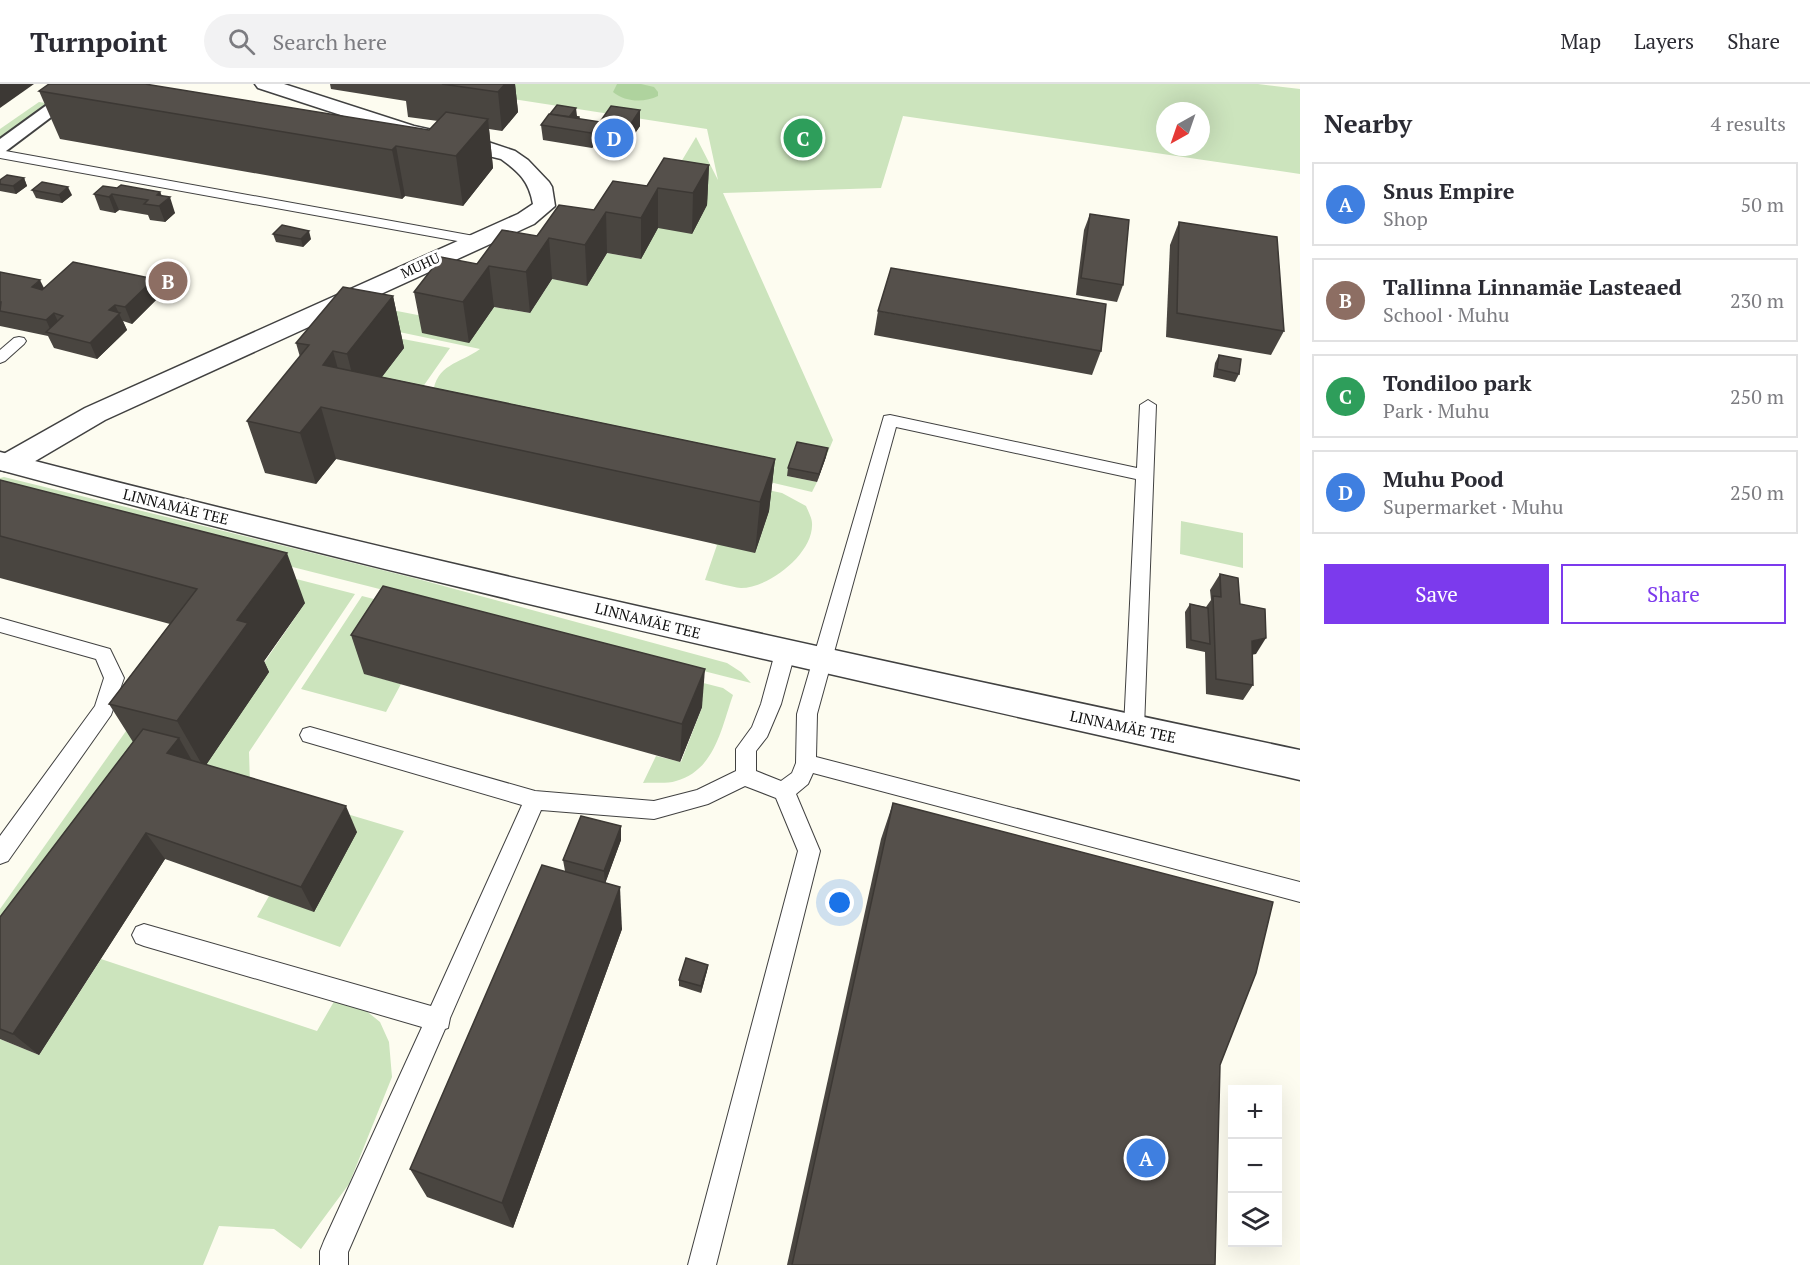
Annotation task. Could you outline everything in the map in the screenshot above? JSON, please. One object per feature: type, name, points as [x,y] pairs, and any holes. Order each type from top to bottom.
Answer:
[{"type":"street","points":[[0,147],[87,84]]},
{"type":"street","name":"MUHU","points":[[5,462],[95,414],[474,240],[526,219],[544,206],[541,187],[521,164],[491,149],[409,131],[265,84]]},
{"type":"street","name":"LINNAMÄE TEE","points":[[5,462],[159,502],[785,653],[1300,765]]},
{"type":"lane","points":[[0,154],[474,240]]},
{"type":"lane","points":[[0,358],[19,341]]},
{"type":"lane","points":[[1134,728],[1148,405]]},
{"type":"lane","points":[[746,776],[762,785],[784,790],[801,778],[806,764],[807,714],[890,420],[1145,475]]},
{"type":"lane","points":[[0,625],[103,654],[114,678],[104,709],[0,854]]},
{"type":"lane","points":[[746,776],[746,749],[760,731],[771,704],[785,653]]},
{"type":"lane","points":[[310,735],[535,800],[654,810],[701,798],[746,776]]},
{"type":"lane","points":[[806,764],[1300,892]]},
{"type":"lane","points":[[702,1265],[809,851],[784,790]]},
{"type":"lane","points":[[334,1265],[334,1251],[439,1020],[535,800]]},
{"type":"lane","points":[[144,935],[439,1020]]},
{"type":"green space","points":[[481,84],[1258,84],[1300,89],[1300,174],[1177,156],[1210,156],[1210,102],[1156,102],[1156,153],[903,116],[881,188],[723,193],[833,440],[826,457],[787,476],[817,482],[812,492],[638,451],[433,394],[435,384],[444,371],[480,349],[366,325],[397,311],[433,318],[494,307],[530,313],[552,279],[587,285],[607,253],[641,259],[654,207],[696,137],[718,180],[707,129],[474,93]]},
{"type":"green space","points":[[617,84],[641,84],[654,87],[658,96],[647,100],[629,100],[613,92]]},
{"type":"green space","points":[[39,102],[52,104],[0,139],[0,129]]},
{"type":"green space","points":[[356,330],[450,348],[406,411],[782,493],[806,506],[811,517],[811,534],[806,546],[788,567],[764,582],[741,588],[705,580],[717,545],[338,416],[342,355],[331,352]]},
{"type":"green space","points":[[4,477],[414,578],[727,663],[741,672],[751,683],[0,493],[0,478]]},
{"type":"green space","points":[[36,513],[355,594],[249,752],[250,785],[404,831],[340,947],[257,917],[269,896],[183,781],[305,603]]},
{"type":"green space","points":[[1181,521],[1243,533],[1243,568],[1180,554]]},
{"type":"green space","points":[[362,596],[723,688],[733,695],[715,747],[700,768],[676,781],[643,783],[656,756],[681,762],[702,707],[365,674],[401,684],[386,712],[301,689]]},
{"type":"green space","points":[[131,724],[158,726],[0,918],[0,909]]},
{"type":"green space","points":[[101,959],[317,1031],[336,998],[359,1005],[380,1022],[389,1042],[392,1077],[349,1184],[301,1249],[274,1229],[219,1226],[203,1265],[0,1265],[0,1039],[39,1055]]},
{"type":"building","points":[[49,84],[145,84],[429,130],[446,112],[488,119],[456,156],[396,146],[392,150],[39,91]]},
{"type":"building","points":[[442,84],[505,84],[498,92]]},
{"type":"building","points":[[557,105],[576,108],[570,116],[579,118],[550,114]]},
{"type":"building","points":[[611,106],[640,110],[627,130],[597,125],[591,133],[541,125],[549,114],[600,122]]},
{"type":"building","points":[[664,158],[709,165],[693,193],[658,188],[641,218],[606,212],[585,245],[549,238],[526,272],[489,266],[463,302],[414,292],[441,257],[477,264],[502,230],[537,236],[559,205],[594,210],[613,181],[647,186]]},
{"type":"building","points":[[7,175],[24,178],[13,186],[0,184],[0,180]]},
{"type":"building","points":[[42,182],[68,187],[59,195],[32,190]]},
{"type":"building","points":[[121,185],[160,192],[157,195],[170,197],[159,206],[144,204],[148,200],[112,194],[109,197],[94,194],[103,186],[117,188]]},
{"type":"building","points":[[1090,214],[1129,220],[1123,285],[1081,278]]},
{"type":"building","points":[[1179,222],[1277,237],[1284,331],[1177,313]]},
{"type":"building","points":[[282,225],[309,231],[301,239],[273,234]]},
{"type":"building","points":[[73,262],[154,279],[125,307],[115,305],[109,310],[120,313],[90,343],[46,332],[63,316],[54,313],[46,320],[0,311],[0,272],[40,280],[32,287],[42,290]]},
{"type":"building","points":[[891,268],[1106,304],[1101,351],[878,311]]},
{"type":"building","points":[[343,287],[393,296],[347,354],[333,351],[323,365],[775,459],[760,502],[321,407],[300,433],[247,421],[309,345],[296,343]]},
{"type":"building","points":[[1219,355],[1241,359],[1239,374],[1217,369]]},
{"type":"building","points":[[797,442],[828,448],[819,474],[788,468]]},
{"type":"building","points":[[0,480],[287,553],[237,620],[248,623],[177,721],[109,704],[197,589],[0,536]]},
{"type":"building","points":[[1220,574],[1238,578],[1240,604],[1265,609],[1266,638],[1252,641],[1253,685],[1216,679],[1213,596],[1221,597]]},
{"type":"building","points":[[383,586],[705,669],[682,724],[351,635]]},
{"type":"building","points":[[1190,604],[1208,608],[1210,644],[1191,640]]},
{"type":"building","points":[[143,729],[179,738],[167,753],[346,806],[301,887],[146,833],[13,1034],[0,1029],[0,917]]},
{"type":"building","points":[[893,803],[1273,902],[1256,973],[1220,1065],[1215,1265],[792,1265]]},
{"type":"building","points":[[581,816],[621,826],[604,871],[563,860]]},
{"type":"building","points":[[542,865],[620,887],[502,1203],[410,1169]]},
{"type":"building","points":[[686,958],[708,965],[701,986],[679,980]]},
{"type":"place","name":"Muhu Pood","points":[[614,138]]},
{"type":"place","name":"Tondiloo park","points":[[803,138]]},
{"type":"place","name":"Tallinna Linnamäe Lasteaed","points":[[168,281]]},
{"type":"place","name":"Snus Empire","points":[[1146,1158]]}]
